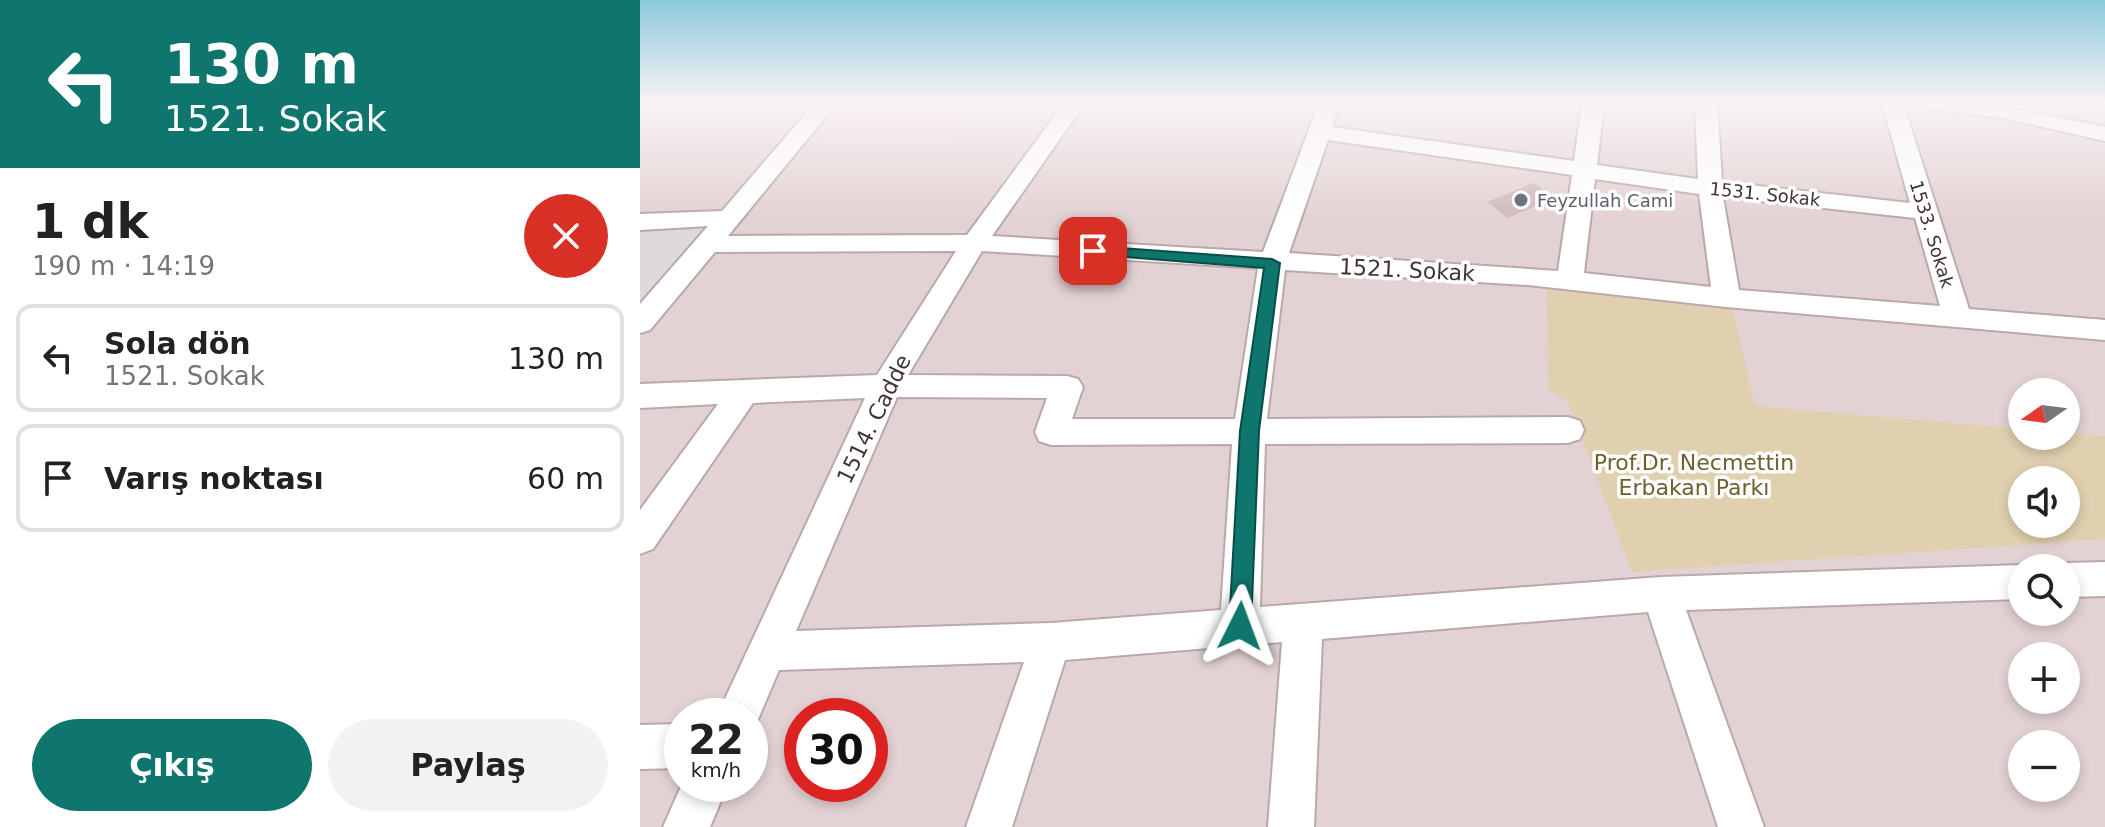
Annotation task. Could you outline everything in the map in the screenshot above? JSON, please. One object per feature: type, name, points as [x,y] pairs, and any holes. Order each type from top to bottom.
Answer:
[{"type":"street","points":[[640,323],[794,142]]},
{"type":"street","name":"1514. Cadde","points":[[746,698],[886,386],[974,243],[1047,142]]},
{"type":"street","points":[[1240,626],[1249,431],[1272,263],[1316,142]]},
{"type":"street","name":"1531. Sokak","points":[[1387,142],[1710,188],[1926,212]]},
{"type":"street","points":[[1570,280],[1588,142]]},
{"type":"street","points":[[1708,142],[1710,188],[1726,298]]},
{"type":"street","name":"1533. Sokak","points":[[1904,142],[1958,318]]},
{"type":"street","points":[[640,222],[728,218]]},
{"type":"street","name":"1521. Sokak","points":[[707,244],[974,243],[1570,280],[1726,298],[2105,330]]},
{"type":"street","points":[[640,396],[886,386],[1067,387],[1051,432],[1568,430]]},
{"type":"street","points":[[640,538],[744,392]]},
{"type":"street","points":[[2080,580],[2105,579]]},
{"type":"street","points":[[767,651],[1051,642],[1661,594],[2008,582]]},
{"type":"street","points":[[1661,594],[1741,827]]},
{"type":"street","points":[[1291,827],[1303,622]]},
{"type":"street","points":[[989,827],[1051,642]]},
{"type":"street","points":[[640,747],[664,746]]},
{"type":"street","points":[[686,827],[698,802]]},
{"type":"shaded area","points":[[640,142],[2105,142],[2105,827],[640,827]]},
{"type":"shaded area","points":[[644,231],[699,231],[694,242],[640,300],[640,237]]},
{"type":"green space","name":"Prof.Dr. Necmettin Erbakan Parkı","points":[[1546,287],[1732,304],[1755,406],[2008,428],[2008,450],[2080,450],[2080,434],[2105,436],[2105,539],[1632,572],[1568,402],[1549,390]]},
{"type":"building","name":"Feyzullah Cami","points":[[1534,183],[1555,198],[1508,218],[1487,202]]},
{"type":"place","name":"Feyzullah Cami","points":[[1521,200]]},
{"type":"route","points":[[1093,251],[1272,263],[1249,431],[1240,626]]}]
